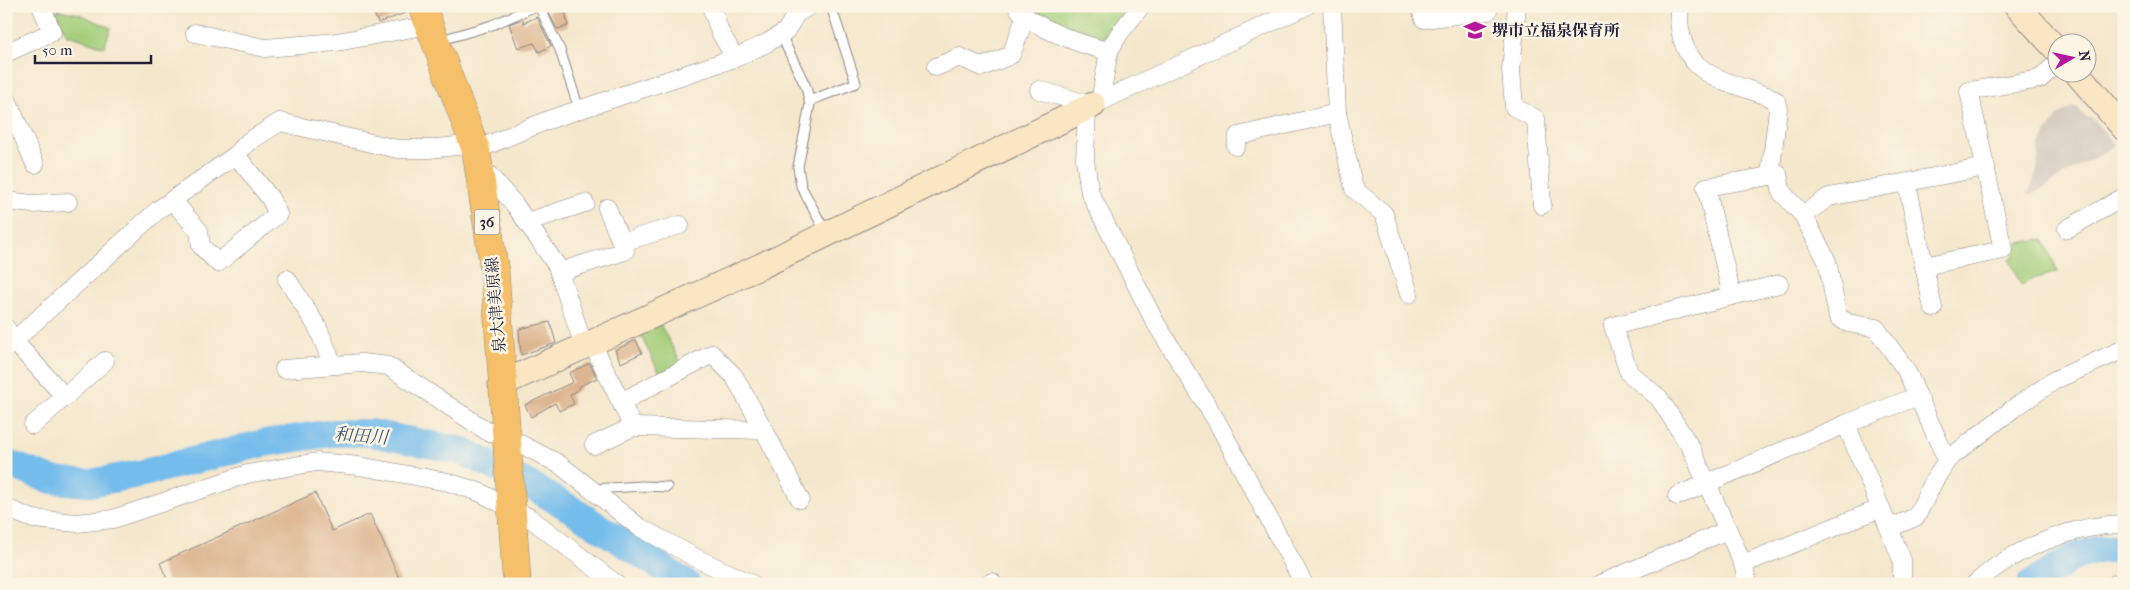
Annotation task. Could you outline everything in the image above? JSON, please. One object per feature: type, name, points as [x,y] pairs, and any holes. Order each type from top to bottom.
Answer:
[{"type":"main road","name":"泉大津美原線","points":[[429,24],[476,152],[494,274],[517,584]]},
{"type":"street","points":[[6,53],[52,32],[41,6]]},
{"type":"street","points":[[710,6],[720,32],[735,58]]},
{"type":"street","points":[[65,397],[9,339],[158,210],[236,155],[248,142],[280,122],[397,149],[476,152],[548,120],[687,72],[735,58],[786,31],[796,14],[809,6]]},
{"type":"street","points":[[1141,6],[1119,34],[1109,51],[1093,105],[1085,160],[1090,192],[1155,322],[1216,420],[1304,584]]},
{"type":"street","points":[[502,384],[827,234],[1093,105],[1306,6]]},
{"type":"street","points":[[1332,6],[1337,113],[1354,189],[1384,214],[1410,294]]},
{"type":"street","points":[[1420,6],[1424,19],[1488,11]]},
{"type":"street","points":[[1517,6],[1511,70],[1514,106],[1536,119],[1542,205]]},
{"type":"street","points":[[1679,6],[1678,18],[1682,39],[1689,56],[1698,67],[1709,75],[1770,97],[1776,101],[1778,109],[1770,176]]},
{"type":"street","points":[[2017,6],[2048,40]]},
{"type":"street","points":[[936,67],[960,57],[982,67],[1011,55],[1021,12],[1091,48],[1109,51]]},
{"type":"street","points":[[195,32],[266,48],[337,42],[429,24]]},
{"type":"street","points":[[1924,266],[2003,250],[1969,91],[2040,79],[2048,71]]},
{"type":"street","points":[[2085,82],[2124,128]]},
{"type":"street","points":[[1039,90],[1083,104],[1093,105]]},
{"type":"street","points":[[6,96],[35,164]]},
{"type":"street","points":[[1236,146],[1238,136],[1337,113]]},
{"type":"street","points":[[476,152],[516,205],[557,266],[588,344],[633,427]]},
{"type":"street","points":[[172,200],[199,231],[201,246],[218,263],[278,214],[270,198],[236,155]]},
{"type":"street","points":[[1803,215],[1829,197],[1986,167]]},
{"type":"street","points":[[1732,296],[1706,187],[1778,174],[1782,193],[1803,215],[1827,261],[1838,318],[1876,328],[1906,370],[1947,460]]},
{"type":"street","points":[[1907,183],[1933,308]]},
{"type":"street","points":[[2067,229],[2124,197]]},
{"type":"street","points":[[6,201],[32,204],[68,202]]},
{"type":"street","points":[[527,222],[586,202]]},
{"type":"street","points":[[559,272],[625,251],[607,208]]},
{"type":"street","points":[[622,242],[680,225]]},
{"type":"street","points":[[287,279],[318,328],[333,365]]},
{"type":"street","points":[[1748,584],[1743,564],[1691,448],[1659,398],[1629,373],[1613,326],[1779,284]]},
{"type":"street","points":[[1889,528],[1916,517],[1947,460],[2014,408],[2054,380],[2124,349]]},
{"type":"street","points":[[621,402],[712,354],[734,376],[800,499]]},
{"type":"street","points":[[33,425],[104,361]]},
{"type":"street","points":[[284,369],[362,363],[388,366],[490,433],[506,442],[559,464],[640,527],[698,559],[752,584]]},
{"type":"street","points":[[1676,496],[1846,424],[1918,396]]},
{"type":"street","points":[[1846,424],[1902,560],[1902,584]]},
{"type":"street","points":[[594,445],[633,427],[764,430]]},
{"type":"street","points":[[6,508],[33,519],[77,523],[113,519],[247,474],[317,462],[359,466],[448,482],[511,502],[616,584]]},
{"type":"street","points":[[1743,564],[1880,508]]},
{"type":"street","points":[[1975,584],[1989,570],[2014,555],[2062,536],[2092,527],[2124,524]]},
{"type":"street","points":[[1600,584],[1728,530]]},
{"type":"street","points":[[2115,584],[2124,582]]},
{"type":"lane","points":[[429,24],[492,25],[538,6],[560,50],[579,109]]},
{"type":"lane","points":[[809,101],[856,84],[831,6]]},
{"type":"lane","points":[[780,35],[806,87],[809,101],[798,167],[801,186],[827,234]]},
{"type":"lane","points":[[592,489],[642,486],[667,487]]},
{"type":"shaded area","points":[[2071,107],[2077,107],[2086,117],[2091,117],[2115,145],[2030,196],[2028,194],[2037,171],[2039,145],[2058,116]]},
{"type":"green space","points":[[1027,6],[1132,6],[1111,34],[1091,41],[1036,19]]},
{"type":"green space","points":[[56,11],[79,14],[111,28],[104,47],[66,34]]},
{"type":"green space","points":[[2043,239],[2058,272],[2033,279],[2021,285],[2009,259],[2014,258],[2012,244]]},
{"type":"green space","points":[[660,324],[681,363],[660,374],[640,334]]},
{"type":"building","points":[[371,6],[407,6],[408,12],[378,23]]},
{"type":"building","points":[[564,6],[568,26],[557,29],[548,11]]},
{"type":"building","points":[[537,17],[551,46],[539,52],[534,43],[518,48],[509,24],[523,19],[523,23]]},
{"type":"building","points":[[550,322],[556,343],[521,355],[519,329]]},
{"type":"building","points":[[636,340],[642,353],[621,363],[615,350]]},
{"type":"building","points":[[590,363],[597,378],[578,387],[580,389],[570,395],[574,404],[559,411],[555,403],[531,417],[525,405],[573,382],[569,373]]},
{"type":"building","points":[[315,493],[332,531],[370,514],[402,584],[169,584],[160,563]]},
{"type":"waterway","name":"和田川","points":[[6,463],[52,480],[90,483],[139,474],[264,443],[332,433],[370,433],[459,450],[509,473],[571,509],[687,584]]},
{"type":"waterway","name":"和田川","points":[[2031,584],[2074,557],[2097,550],[2124,548]]},
{"type":"place","name":"堺市立福泉保育所","points":[[1475,30]]}]
